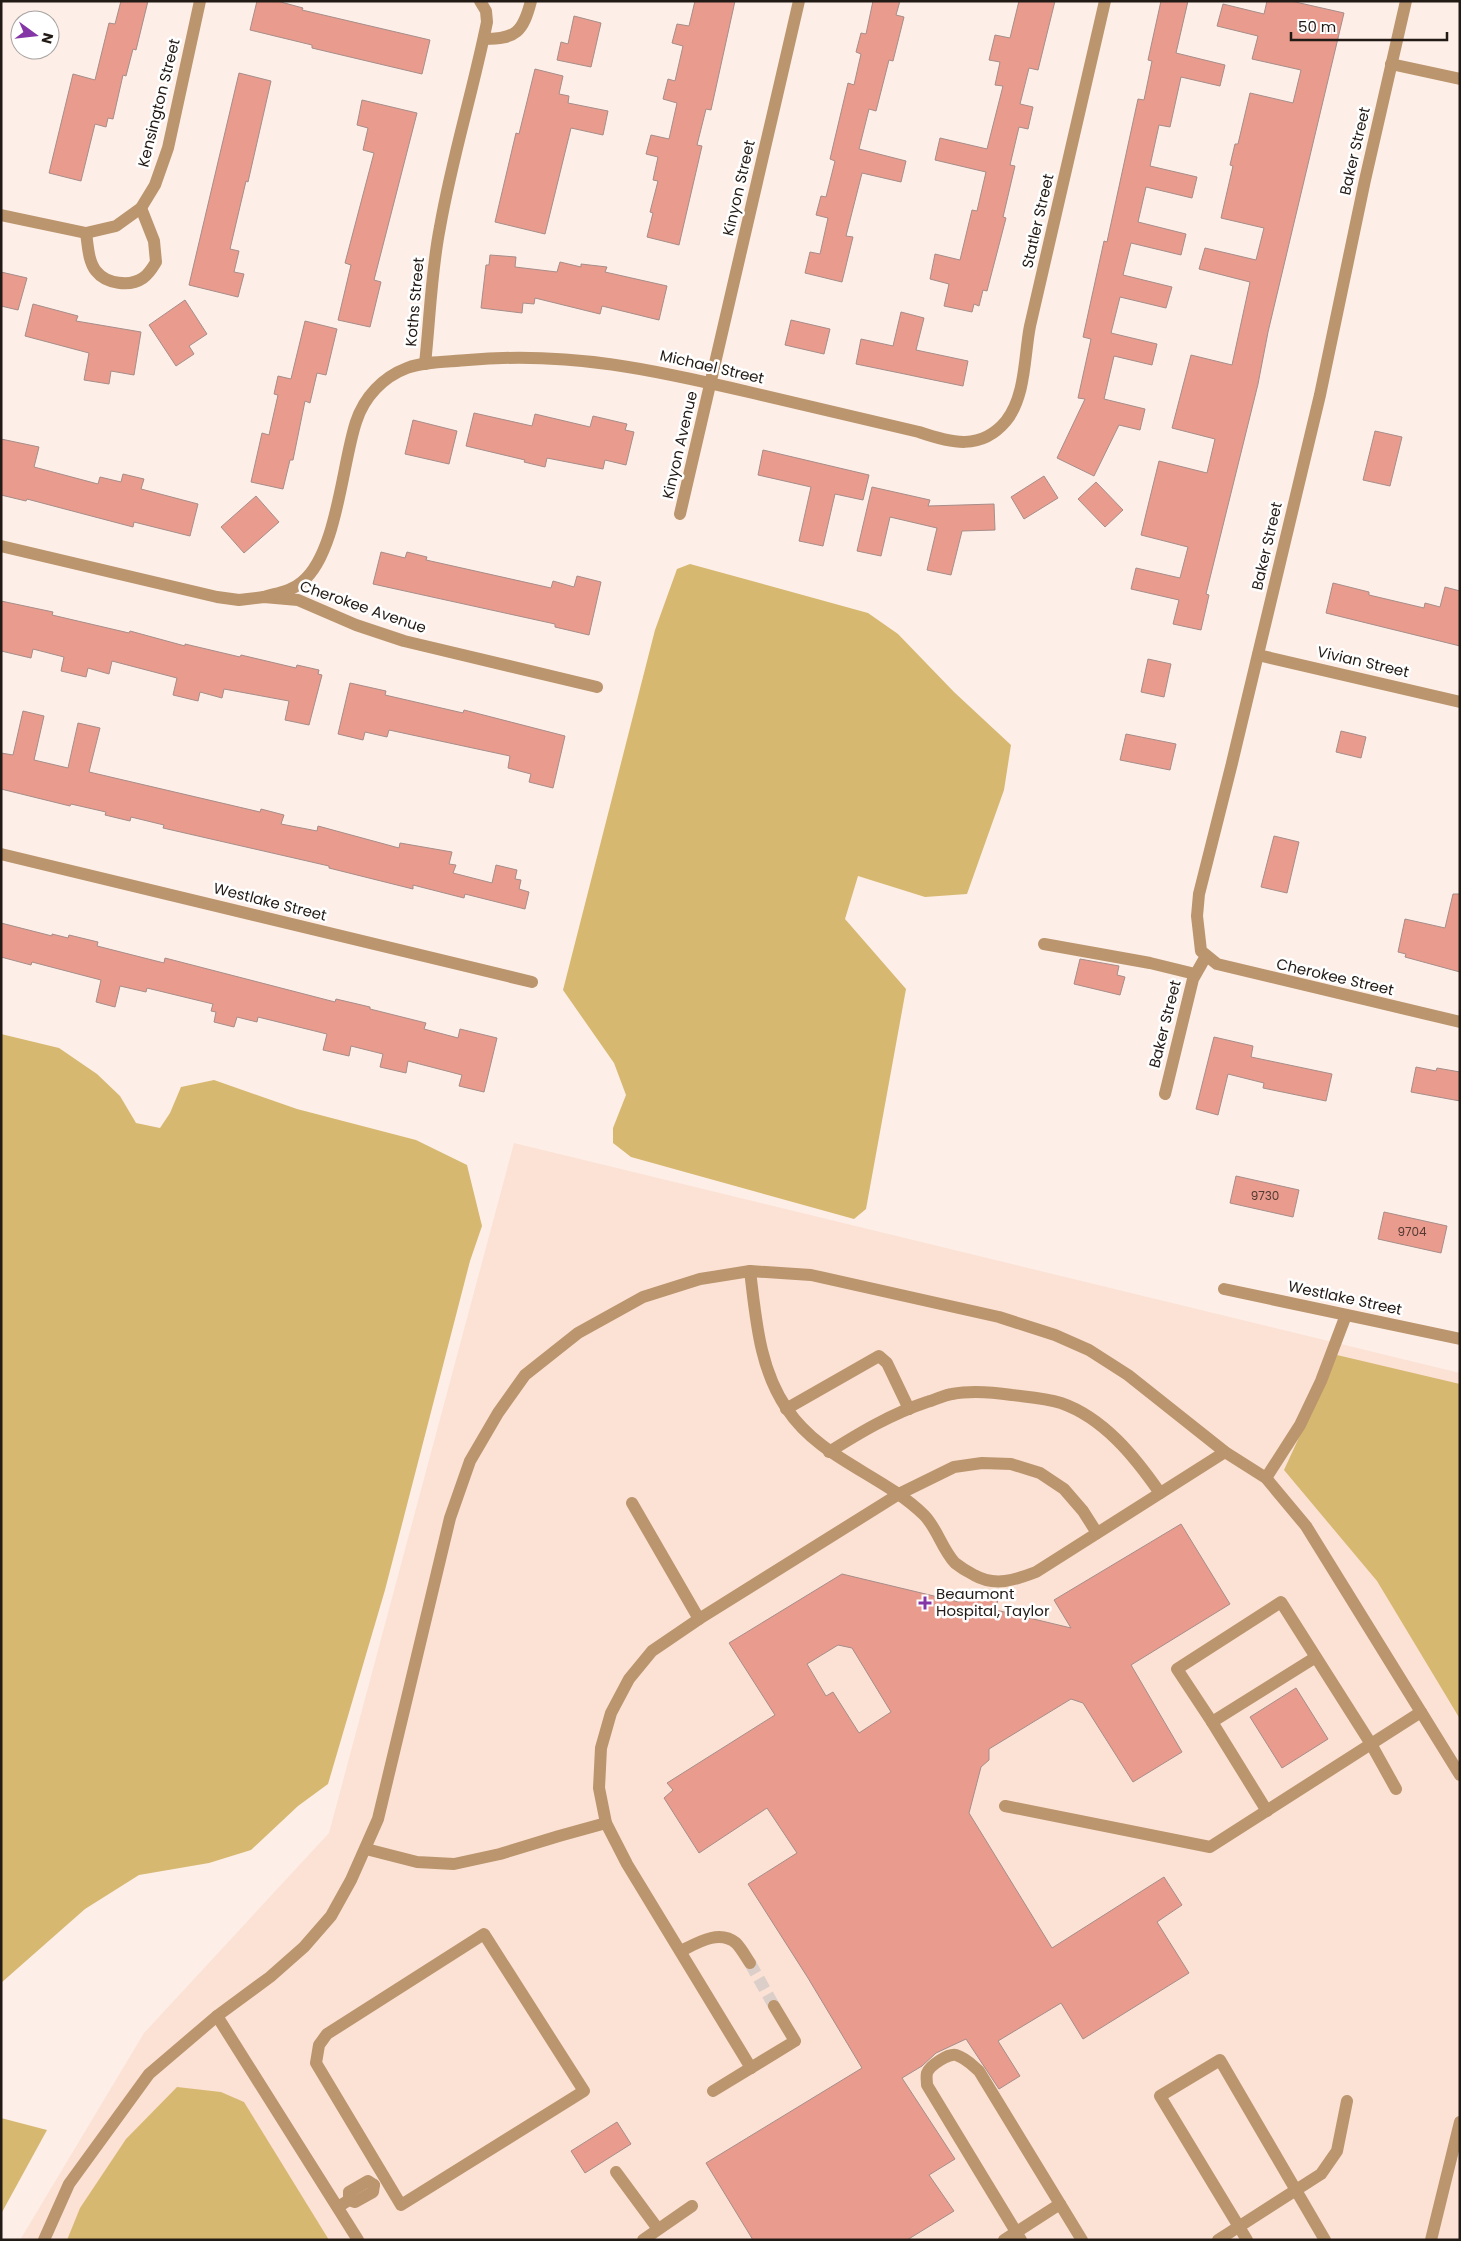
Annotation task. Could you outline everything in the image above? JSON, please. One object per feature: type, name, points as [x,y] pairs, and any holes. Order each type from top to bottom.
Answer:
[{"type":"street","name":"Kensington Street","points":[[86,233],[116,226],[141,208],[155,185],[168,148],[200,1]]},
{"type":"street","points":[[484,39],[504,39],[516,32],[526,20],[531,1]]},
{"type":"street","name":"Kinyon Street","points":[[711,383],[799,1]]},
{"type":"street","name":"Statler Street","points":[[986,436],[1006,421],[1018,397],[1029,334],[1105,1]]},
{"type":"street","name":"Baker Street","points":[[1165,1094],[1195,974],[1206,956],[1201,951],[1199,938],[1197,916],[1199,894],[1320,395],[1364,180],[1406,1]]},
{"type":"street","name":"Koths Street","points":[[264,597],[287,590],[302,582],[322,552],[332,525],[356,422],[366,400],[376,388],[391,376],[408,368],[425,364],[430,317],[431,280],[440,226],[487,22],[486,11],[481,2]]},
{"type":"street","points":[[1391,64],[1460,79]]},
{"type":"street","points":[[1,214],[86,233],[90,260],[96,271],[107,280],[118,283],[143,278],[156,262],[154,241],[141,208]]},
{"type":"street","name":"Michael Street","points":[[425,364],[494,358],[570,359],[633,366],[919,432],[950,442],[966,442],[986,436]]},
{"type":"street","name":"Kinyon Avenue","points":[[680,514],[711,383]]},
{"type":"street","name":"Cherokee Avenue","points":[[1,546],[217,598],[239,600],[264,597],[298,600],[356,625],[404,641],[597,686]]},
{"type":"street","name":"Vivian Street","points":[[1258,655],[1460,702]]},
{"type":"street","name":"Westlake Street","points":[[1,854],[532,982]]},
{"type":"street","points":[[1044,944],[1150,963],[1195,974]]},
{"type":"street","name":"Cherokee Street","points":[[1206,956],[1227,968],[1460,1022]]},
{"type":"street","points":[[750,1271],[765,1368],[786,1408],[804,1431],[829,1452],[899,1494],[926,1516],[955,1563],[975,1576],[995,1583],[1018,1580],[1036,1572],[1225,1452]]},
{"type":"street","points":[[44,2240],[69,2184],[149,2074],[217,2016],[270,1977],[304,1947],[330,1916],[351,1880],[378,1819],[450,1518],[470,1461],[498,1413],[525,1375],[578,1333],[643,1297],[700,1279],[750,1271],[820,1277],[999,1317],[1055,1335],[1089,1350],[1128,1375],[1225,1452],[1266,1478],[1306,1526],[1460,1775]]},
{"type":"street","name":"Westlake Street","points":[[1224,1290],[1460,1338]]},
{"type":"street","points":[[1266,1478],[1300,1425],[1321,1381],[1346,1315]]},
{"type":"street","points":[[786,1408],[879,1356],[887,1363],[909,1408]]},
{"type":"street","points":[[829,1452],[869,1426],[909,1408],[951,1394],[984,1391],[1061,1403],[1092,1419],[1120,1443],[1144,1470],[1160,1493]]},
{"type":"street","points":[[751,2068],[627,1864],[606,1824],[599,1788],[601,1748],[611,1713],[629,1679],[652,1651],[699,1619],[899,1494],[954,1467],[982,1463],[1011,1464],[1040,1473],[1064,1489],[1083,1511],[1097,1533]]},
{"type":"street","points":[[632,1503],[699,1619]]},
{"type":"street","points":[[1267,1811],[1177,1669],[1281,1602],[1371,1744],[1396,1789]]},
{"type":"street","points":[[1212,1722],[1316,1657]]},
{"type":"street","points":[[1005,1806],[1210,1846],[1421,1712]]},
{"type":"street","points":[[366,1849],[417,1862],[454,1864],[500,1854],[606,1824]]},
{"type":"street","points":[[484,1934],[584,2091],[401,2205],[379,2182],[316,2064],[319,2045],[327,2034],[484,1934]]},
{"type":"street","points":[[681,1951],[708,1938],[723,1938],[736,1944],[750,1963]]},
{"type":"street","points":[[713,2091],[794,2041],[774,2006]]},
{"type":"street","points":[[217,2016],[358,2240]]},
{"type":"street","points":[[1019,2236],[927,2085],[926,2075],[930,2068],[948,2056],[954,2054],[965,2059],[979,2071],[1082,2240]]},
{"type":"street","points":[[1247,2240],[1160,2096],[1220,2060],[1294,2190],[1325,2240]]},
{"type":"street","points":[[1218,2240],[1321,2174],[1337,2151],[1347,2101]]},
{"type":"street","points":[[1431,2240],[1460,2122]]},
{"type":"street","points":[[616,2172],[658,2229]]},
{"type":"street","points":[[338,2207],[349,2200],[355,2202],[373,2192],[379,2182]]},
{"type":"street","points":[[1004,2240],[1019,2236],[1060,2204]]},
{"type":"street","points":[[643,2240],[692,2206]]},
{"type":"shaded area","points":[[690,564],[868,613],[898,634],[954,692],[1011,745],[1004,790],[967,894],[925,897],[858,876],[845,919],[906,989],[866,1209],[854,1219],[631,1157],[613,1143],[613,1128],[626,1095],[614,1063],[563,990],[655,630],[677,569]]},
{"type":"shaded area","points":[[1,1034],[59,1048],[97,1074],[120,1096],[136,1123],[160,1128],[170,1113],[181,1087],[214,1080],[297,1109],[416,1140],[467,1165],[482,1226],[470,1261],[385,1590],[328,1784],[298,1806],[251,1850],[209,1863],[139,1875],[85,1909],[1,1983]]},
{"type":"shaded area","name":"Beaumont Hospital, Taylor","points":[[514,1143],[1460,1373],[1460,2240],[20,2240],[144,2033],[329,1833]]},
{"type":"shaded area","points":[[1337,1355],[1460,1384],[1460,1719],[1377,1581],[1284,1470]]},
{"type":"shaded area","points":[[177,2087],[221,2092],[244,2102],[329,2240],[67,2240],[80,2208],[126,2139]]},
{"type":"shaded area","points":[[1,2118],[47,2130],[1,2214]]},
{"type":"building","points":[[121,1],[148,1],[136,50],[133,49],[126,76],[123,75],[113,119],[108,118],[106,127],[95,124],[81,181],[49,173],[73,74],[95,80],[109,23],[115,24]]},
{"type":"building","points":[[257,1],[277,1],[303,8],[302,10],[430,40],[422,74],[312,48],[312,45],[250,30]]},
{"type":"building","points":[[695,1],[735,1],[711,110],[706,109],[697,145],[702,146],[679,245],[647,237],[653,213],[650,212],[658,181],[653,180],[658,157],[646,154],[651,135],[669,139],[677,103],[663,99],[668,79],[675,81],[683,46],[672,43],[677,24],[689,26]]},
{"type":"building","points":[[873,1],[900,1],[896,15],[904,17],[893,61],[889,60],[876,111],[869,109],[859,149],[906,161],[901,182],[862,173],[846,236],[853,237],[842,282],[805,273],[810,252],[820,254],[828,218],[816,215],[821,196],[826,197],[835,161],[830,159],[848,83],[854,85],[861,54],[856,52],[861,33],[866,34]]},
{"type":"building","points":[[1019,1],[1055,1],[1038,70],[1029,68],[1020,104],[1033,107],[1028,129],[1019,127],[1010,165],[1015,166],[1003,217],[1006,218],[987,291],[983,290],[979,306],[974,304],[972,312],[944,306],[949,284],[930,279],[935,254],[960,260],[972,210],[977,211],[986,172],[935,160],[940,138],[987,149],[1003,86],[995,85],[1000,62],[989,60],[995,35],[1010,38]]},
{"type":"building","points":[[1161,1],[1188,1],[1176,53],[1225,65],[1220,86],[1181,77],[1170,127],[1159,125],[1150,166],[1197,177],[1192,198],[1146,187],[1138,222],[1186,234],[1181,255],[1131,243],[1123,275],[1172,287],[1166,308],[1120,297],[1111,333],[1157,344],[1152,365],[1114,356],[1104,399],[1145,409],[1140,430],[1119,425],[1094,476],[1057,458],[1085,399],[1078,398],[1091,339],[1083,337],[1104,241],[1107,242],[1138,99],[1144,100],[1152,61],[1148,60]]},
{"type":"building","points":[[1267,1],[1291,1],[1344,13],[1268,332],[1258,384],[1206,594],[1209,595],[1201,630],[1173,624],[1179,600],[1131,589],[1136,568],[1180,578],[1188,547],[1141,535],[1159,461],[1207,473],[1215,439],[1172,428],[1191,355],[1232,365],[1250,282],[1199,269],[1205,248],[1256,260],[1264,228],[1221,218],[1233,166],[1230,165],[1235,144],[1238,144],[1250,93],[1293,103],[1301,70],[1252,59],[1258,36],[1217,26],[1223,4],[1264,14]]},
{"type":"building","points":[[574,16],[601,23],[591,67],[557,60],[561,42],[568,44]]},
{"type":"building","points":[[535,69],[563,76],[559,94],[569,96],[568,103],[608,111],[603,135],[571,128],[545,234],[495,222],[516,133],[519,134]]},
{"type":"building","points":[[239,73],[271,81],[248,182],[246,181],[230,249],[239,251],[234,272],[244,274],[238,297],[189,285]]},
{"type":"building","points":[[362,100],[417,113],[374,280],[381,282],[370,327],[338,320],[351,265],[345,263],[374,153],[363,150],[368,128],[357,125]]},
{"type":"building","points":[[490,255],[516,257],[515,267],[557,272],[560,262],[581,267],[581,264],[607,267],[605,272],[667,286],[659,320],[602,306],[600,314],[535,298],[534,304],[523,303],[522,313],[481,308],[486,265],[489,265]]},
{"type":"building","points":[[1,272],[27,278],[18,310],[1,306]]},
{"type":"building","points":[[185,300],[207,334],[189,346],[194,354],[176,366],[149,325]]},
{"type":"building","points":[[33,304],[78,316],[76,321],[141,332],[134,375],[111,371],[109,384],[84,380],[89,353],[25,336]]},
{"type":"building","points":[[901,312],[924,318],[916,350],[968,361],[963,386],[856,364],[861,339],[893,346]]},
{"type":"building","points":[[791,320],[830,329],[824,354],[785,345]]},
{"type":"building","points":[[305,321],[337,329],[326,375],[317,373],[310,403],[305,401],[293,460],[290,460],[283,489],[251,482],[262,433],[269,435],[278,395],[274,394],[278,376],[291,379]]},
{"type":"building","points":[[474,413],[532,426],[535,414],[590,427],[593,416],[627,424],[625,430],[634,432],[626,465],[605,460],[603,469],[547,458],[545,467],[524,462],[525,460],[466,446]]},
{"type":"building","points":[[413,420],[457,431],[449,464],[405,454]]},
{"type":"building","points":[[1375,431],[1402,437],[1390,486],[1363,480]]},
{"type":"building","points":[[1,439],[39,447],[34,467],[98,484],[100,477],[121,482],[123,474],[144,479],[141,489],[198,504],[190,536],[134,522],[133,527],[27,499],[26,501],[1,495]]},
{"type":"building","points":[[763,450],[869,475],[863,500],[835,494],[823,546],[799,541],[811,487],[758,475]]},
{"type":"building","points":[[1044,476],[1058,498],[1024,519],[1011,497]]},
{"type":"building","points":[[1096,482],[1123,510],[1105,527],[1078,499]]},
{"type":"building","points":[[872,487],[930,500],[928,506],[994,504],[995,530],[962,531],[951,575],[927,570],[937,528],[890,517],[881,556],[857,551]]},
{"type":"building","points":[[256,496],[279,522],[244,553],[221,527]]},
{"type":"building","points":[[381,552],[405,558],[407,552],[427,557],[426,560],[551,588],[553,581],[574,587],[577,576],[601,582],[589,635],[555,627],[555,624],[373,584]]},
{"type":"building","points":[[1333,583],[1369,592],[1369,595],[1424,608],[1425,603],[1440,607],[1445,587],[1460,591],[1460,646],[1326,613]]},
{"type":"building","points":[[1,601],[53,612],[52,615],[129,633],[130,631],[185,646],[185,644],[240,657],[241,655],[296,668],[297,665],[319,670],[318,674],[322,675],[309,725],[285,720],[289,701],[224,689],[222,698],[200,692],[198,701],[173,695],[177,678],[112,661],[109,674],[88,668],[86,677],[61,671],[64,657],[33,649],[31,658],[1,651]]},
{"type":"building","points":[[1148,659],[1171,664],[1164,697],[1141,692]]},
{"type":"building","points":[[350,683],[386,691],[385,695],[463,713],[464,710],[565,736],[553,788],[529,782],[531,774],[508,768],[510,756],[389,730],[387,737],[365,732],[363,740],[338,734]]},
{"type":"building","points":[[23,711],[44,716],[34,760],[68,768],[78,723],[100,728],[89,772],[260,812],[261,809],[284,815],[281,824],[317,831],[318,826],[399,848],[400,843],[452,852],[449,864],[456,865],[453,873],[492,883],[496,865],[517,870],[515,879],[521,880],[519,889],[529,892],[525,909],[465,894],[464,898],[413,885],[413,889],[329,868],[329,866],[163,828],[164,825],[131,817],[130,821],[105,815],[106,812],[71,804],[70,806],[1,789],[1,753],[13,755]]},
{"type":"building","points":[[1341,731],[1366,737],[1361,758],[1336,752]]},
{"type":"building","points":[[1126,734],[1176,744],[1170,770],[1120,760]]},
{"type":"building","points":[[1274,836],[1299,842],[1287,893],[1261,887]]},
{"type":"building","points":[[1453,894],[1460,894],[1460,972],[1405,957],[1406,954],[1398,952],[1405,919],[1445,928]]},
{"type":"building","points":[[1,923],[52,936],[52,934],[68,938],[69,935],[98,942],[97,946],[164,963],[165,958],[335,1002],[336,999],[370,1007],[370,1009],[426,1023],[424,1029],[458,1038],[460,1029],[497,1038],[484,1092],[459,1086],[462,1075],[408,1061],[406,1073],[380,1067],[383,1054],[351,1046],[349,1056],[323,1050],[327,1034],[258,1017],[257,1022],[237,1017],[234,1027],[214,1022],[216,1012],[211,1011],[213,1004],[147,988],[146,992],[120,986],[115,1007],[96,1002],[101,980],[32,962],[31,965],[1,957]]},
{"type":"building","points":[[1080,959],[1119,966],[1117,975],[1125,977],[1120,995],[1074,984]]},
{"type":"building","points":[[1214,1037],[1253,1046],[1251,1057],[1332,1074],[1326,1101],[1263,1088],[1264,1083],[1228,1074],[1218,1115],[1196,1109]]},
{"type":"building","points":[[1416,1067],[1436,1071],[1437,1068],[1460,1072],[1460,1101],[1411,1092]]},
{"type":"building","points":[[1236,1176],[1299,1190],[1293,1217],[1230,1203]]},
{"type":"building","points":[[1384,1212],[1447,1226],[1441,1253],[1378,1239]]},
{"type":"building","points":[[1181,1524],[1230,1604],[1131,1665],[1182,1752],[1133,1782],[1083,1703],[1071,1699],[989,1749],[989,1760],[981,1767],[969,1813],[1052,1948],[1164,1877],[1182,1905],[1157,1922],[1189,1973],[1083,2039],[1061,2003],[998,2041],[1020,2076],[999,2089],[966,2039],[936,2053],[922,2066],[902,2078],[955,2159],[929,2175],[954,2211],[907,2240],[753,2240],[706,2163],[862,2068],[748,1884],[797,1853],[767,1808],[699,1853],[664,1798],[673,1790],[667,1783],[775,1715],[729,1643],[842,1574],[959,1602],[962,1590],[998,1598],[996,1610],[1071,1628],[1054,1600]],"holes":[[[838,1645],[852,1648],[891,1712],[859,1733],[833,1692],[826,1696],[807,1664]]]},
{"type":"building","points":[[1296,1688],[1328,1739],[1282,1768],[1250,1717]]},
{"type":"building","points":[[617,2122],[631,2144],[585,2173],[571,2151]]},
{"type":"tunnel","points":[[750,1963],[774,2006]]},
{"type":"place","name":"Beaumont Hospital, Taylor","points":[[925,1603]]}]
